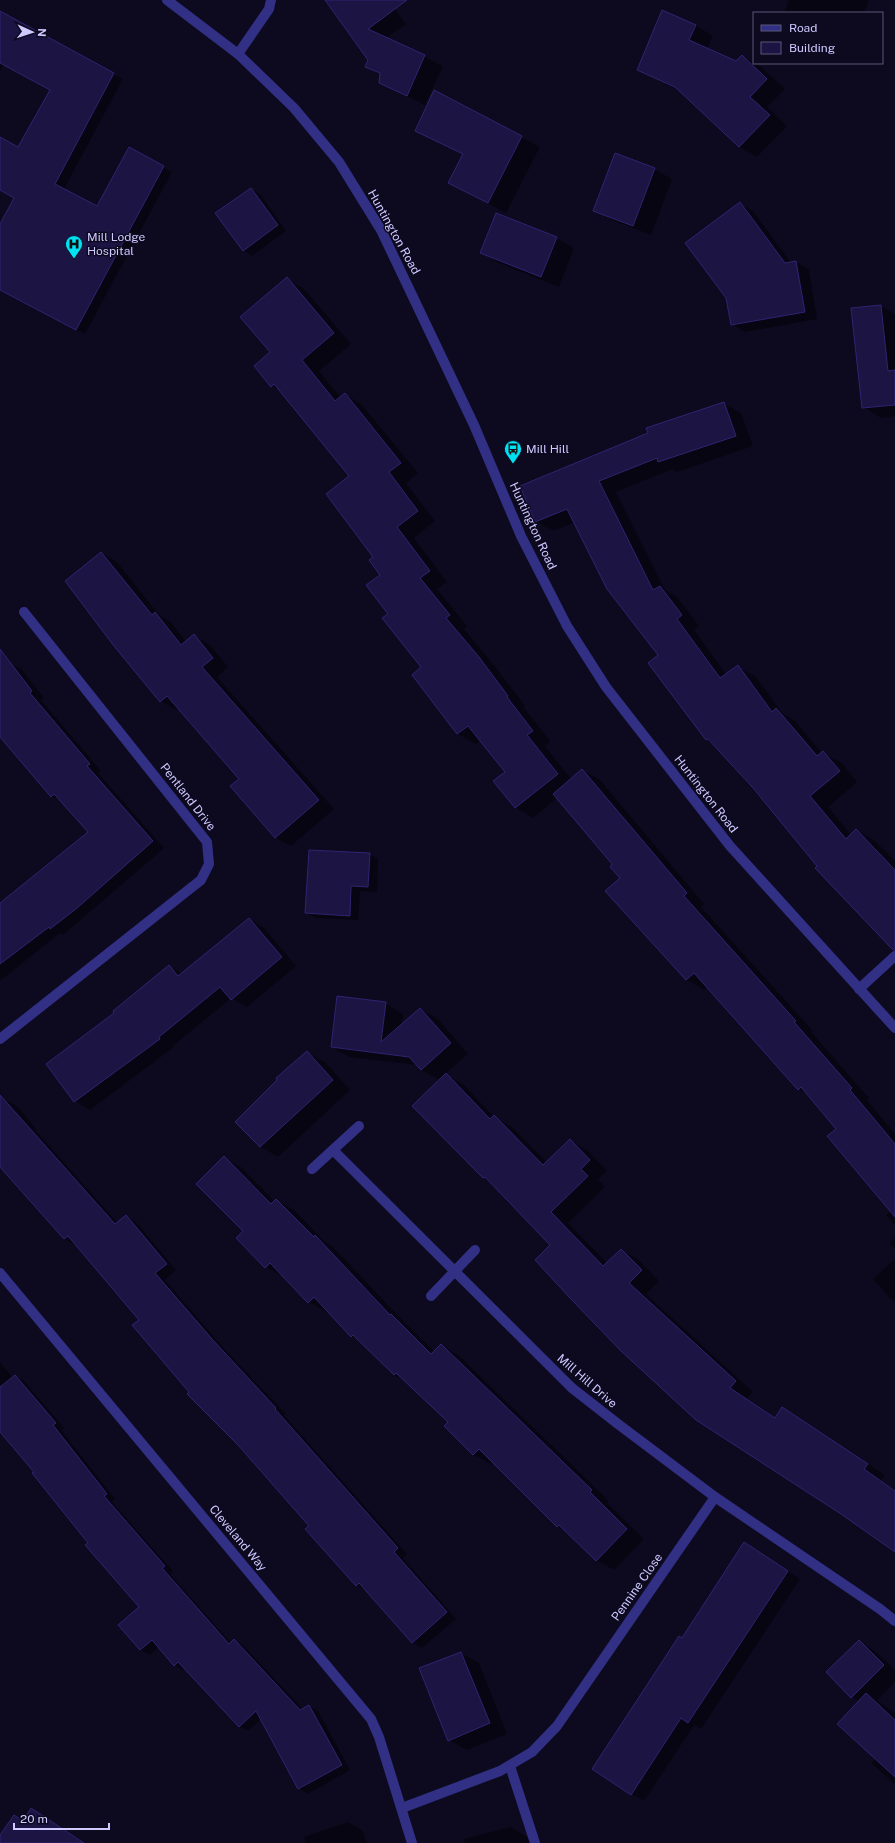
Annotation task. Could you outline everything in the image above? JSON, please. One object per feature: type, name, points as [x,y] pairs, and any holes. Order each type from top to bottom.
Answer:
[{"type":"street","name":"Huntington Road","points":[[167,0],[238,54],[294,108],[334,156],[381,230],[474,425],[521,536],[567,626],[606,687],[730,846],[895,1028]]},
{"type":"street","points":[[238,54],[268,9],[271,0]]},
{"type":"street","name":"Pentland Drive","points":[[0,1039],[201,880],[210,864],[207,842],[24,612]]},
{"type":"street","points":[[859,989],[895,956]]},
{"type":"street","points":[[312,1169],[359,1126]]},
{"type":"street","name":"Mill Hill Drive","points":[[333,1150],[572,1388],[715,1497]]},
{"type":"street","points":[[431,1296],[474,1250]]},
{"type":"street","name":"Cleveland Way","points":[[0,1273],[367,1714],[379,1737],[412,1843]]},
{"type":"street","points":[[715,1497],[880,1609],[895,1621]]},
{"type":"street","name":"Pennine Close","points":[[402,1808],[500,1771],[532,1752],[557,1726],[715,1497]]},
{"type":"street","points":[[510,1766],[535,1843]]},
{"type":"building","points":[[325,0],[407,0],[368,29],[425,55],[407,96],[379,83],[380,73],[365,67],[368,60]]},
{"type":"building","points":[[662,10],[696,25],[689,40],[736,61],[742,55],[767,79],[750,97],[770,115],[739,147],[675,87],[637,70]]},
{"type":"building","points":[[0,11],[114,73],[55,184],[97,206],[129,147],[164,166],[76,330],[0,290],[0,224],[14,198],[0,190],[0,137],[18,147],[50,90],[0,63]]},
{"type":"building","points":[[434,90],[522,136],[488,203],[448,183],[463,154],[415,131]]},
{"type":"building","points":[[615,153],[655,168],[633,226],[593,211]]},
{"type":"building","points":[[251,188],[278,225],[243,251],[215,213]]},
{"type":"building","points":[[740,202],[785,263],[796,261],[805,312],[731,325],[726,298],[685,243]]},
{"type":"building","points":[[496,213],[557,237],[541,277],[480,253]]},
{"type":"building","points":[[287,277],[334,333],[302,360],[335,401],[345,393],[401,463],[389,472],[418,511],[397,527],[430,571],[420,578],[450,615],[446,618],[479,657],[533,731],[527,735],[558,774],[515,808],[493,781],[505,772],[468,726],[457,734],[412,675],[421,667],[382,618],[388,614],[366,585],[380,575],[369,560],[373,557],[326,494],[349,476],[274,384],[271,387],[254,366],[270,352],[240,317]]},
{"type":"building","points":[[881,305],[888,371],[895,370],[895,405],[862,408],[851,308]]},
{"type":"building","points":[[724,402],[736,436],[658,462],[657,458],[599,481],[653,590],[660,586],[682,615],[677,619],[720,678],[738,665],[772,712],[776,708],[817,756],[823,751],[840,771],[810,796],[846,839],[856,829],[895,870],[895,950],[893,950],[815,868],[817,866],[752,787],[708,739],[706,740],[648,663],[658,655],[607,589],[567,509],[535,522],[520,486],[648,433],[646,428]]},
{"type":"building","points":[[101,552],[152,615],[155,612],[181,645],[194,634],[213,658],[202,667],[319,800],[275,838],[230,786],[239,779],[167,696],[160,702],[114,646],[65,581]]},
{"type":"building","points":[[0,649],[32,691],[30,693],[90,764],[87,766],[153,841],[77,908],[0,964],[0,903],[88,832],[54,794],[51,797],[0,737]]},
{"type":"building","points":[[582,769],[687,893],[684,896],[796,1021],[794,1022],[852,1088],[850,1090],[895,1144],[895,1217],[827,1136],[836,1129],[801,1087],[798,1090],[694,973],[686,980],[605,891],[620,878],[610,867],[612,864],[553,794]]},
{"type":"building","points":[[309,850],[370,853],[368,887],[351,886],[350,916],[305,913]]},
{"type":"building","points":[[249,918],[282,957],[231,1000],[220,987],[159,1037],[160,1039],[74,1102],[46,1064],[114,1013],[113,1011],[169,965],[178,976]]},
{"type":"building","points":[[337,996],[386,1002],[381,1042],[420,1008],[451,1043],[421,1070],[409,1057],[331,1047]]},
{"type":"building","points":[[307,1051],[333,1080],[260,1147],[235,1122],[277,1080],[276,1078]]},
{"type":"building","points":[[446,1073],[490,1119],[494,1115],[543,1165],[570,1139],[590,1160],[581,1169],[588,1176],[551,1212],[603,1266],[621,1249],[642,1270],[629,1283],[736,1381],[730,1388],[775,1418],[782,1407],[868,1464],[864,1469],[895,1491],[895,1552],[841,1514],[696,1420],[621,1351],[570,1298],[535,1260],[550,1245],[485,1177],[483,1178],[412,1106]]},
{"type":"building","points":[[0,1095],[115,1224],[126,1215],[167,1264],[155,1273],[212,1339],[276,1408],[275,1409],[398,1548],[394,1552],[447,1612],[412,1643],[359,1583],[356,1586],[305,1529],[309,1526],[238,1445],[187,1394],[189,1392],[132,1325],[139,1320],[68,1236],[64,1239],[0,1167]]},
{"type":"building","points":[[224,1156],[271,1204],[276,1199],[314,1237],[315,1235],[390,1315],[391,1314],[431,1354],[441,1344],[592,1490],[590,1492],[627,1529],[596,1561],[559,1525],[557,1527],[479,1449],[473,1455],[444,1426],[448,1422],[396,1373],[394,1375],[353,1335],[351,1337],[314,1297],[308,1303],[270,1263],[265,1268],[236,1238],[243,1231],[196,1184]]},
{"type":"building","points":[[15,1375],[56,1423],[53,1425],[107,1494],[104,1496],[165,1566],[162,1568],[229,1644],[234,1639],[300,1710],[309,1705],[342,1765],[298,1789],[256,1711],[239,1727],[178,1662],[174,1666],[152,1640],[140,1650],[118,1625],[139,1607],[85,1545],[88,1543],[32,1473],[34,1472],[0,1432],[0,1387]]},
{"type":"building","points":[[744,1542],[788,1571],[688,1723],[681,1718],[631,1795],[592,1769],[679,1636],[682,1638]]},
{"type":"building","points":[[859,1640],[884,1665],[851,1698],[826,1672]]},
{"type":"building","points":[[461,1652],[490,1723],[448,1741],[419,1668]]},
{"type":"building","points":[[866,1693],[895,1720],[895,1777],[837,1724]]},
{"type":"building","points":[[31,1808],[84,1843],[0,1843],[0,1835],[14,1815],[23,1821]]},
{"type":"place","name":"Mill Lodge Hospital","points":[[74,259]]},
{"type":"place","name":"Mill Hill","points":[[513,464]]}]
